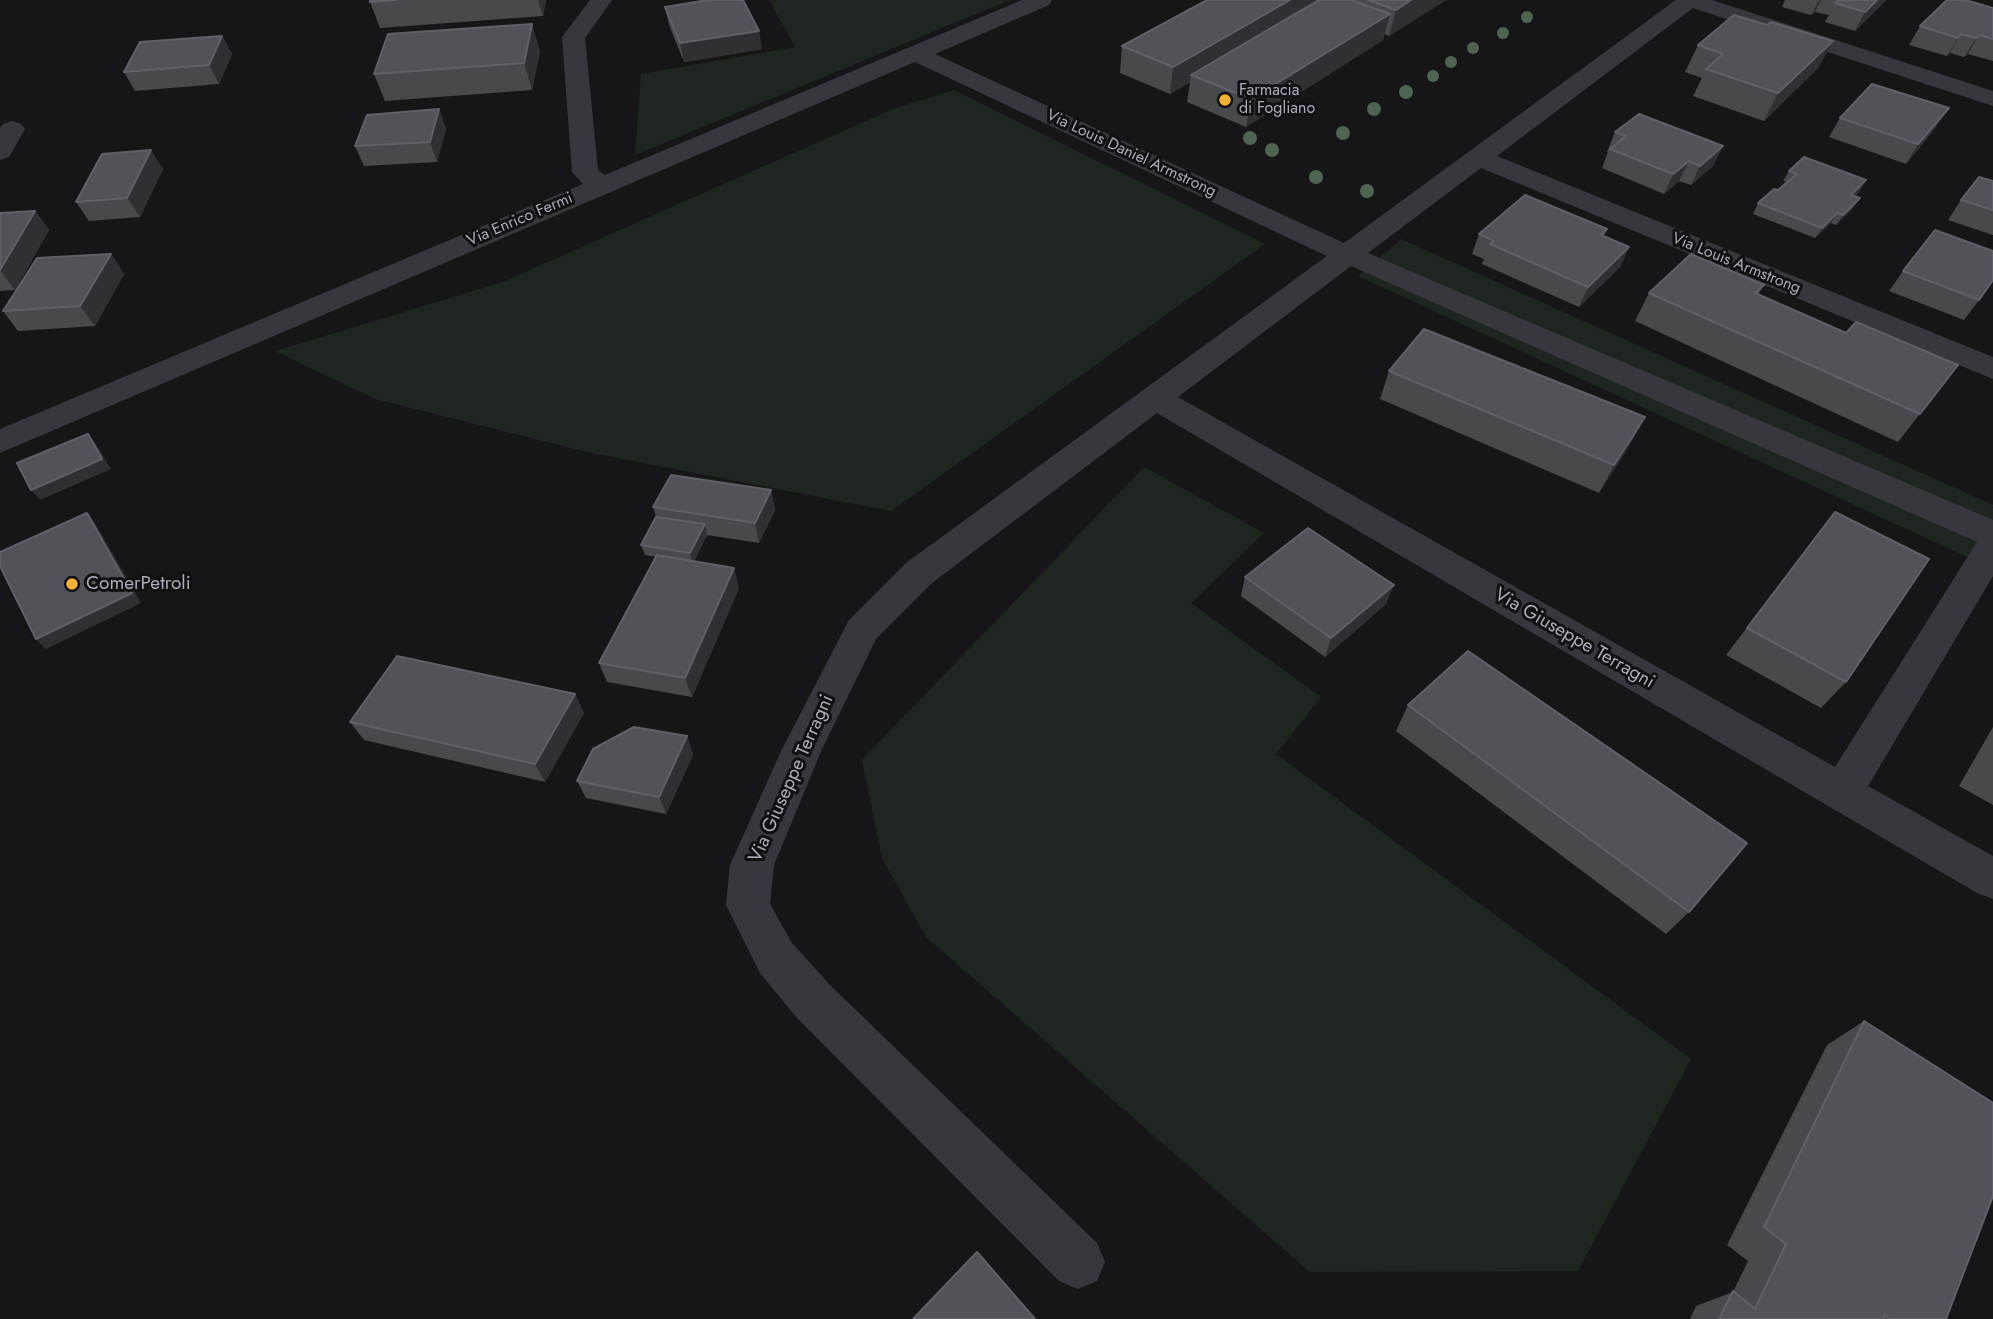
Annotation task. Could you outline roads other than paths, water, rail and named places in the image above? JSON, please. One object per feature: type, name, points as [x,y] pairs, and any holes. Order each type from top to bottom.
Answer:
[{"type":"street","points":[[601,0],[573,37],[586,172],[601,186]]},
{"type":"street","name":"Via Enrico Fermi","points":[[0,442],[1041,0]]},
{"type":"street","points":[[1346,254],[1690,0],[1993,99]]},
{"type":"street","name":"Via Louis Daniel Armstrong","points":[[917,54],[1346,254],[1993,534]]},
{"type":"street","name":"Via Louis Armstrong","points":[[1479,158],[1993,369]]},
{"type":"street","name":"Via Giuseppe Terragni","points":[[1078,1262],[814,1002],[776,958],[748,905],[752,865],[832,687],[862,630],[919,573],[1346,254]]},
{"type":"street","name":"Via Giuseppe Terragni","points":[[1156,398],[1993,879]]},
{"type":"street","points":[[1841,793],[1993,546]]},
{"type":"place","name":"Farmacia di Fogliano","points":[[1225,100]]},
{"type":"place","name":"ComerPetroli","points":[[72,584]]}]
